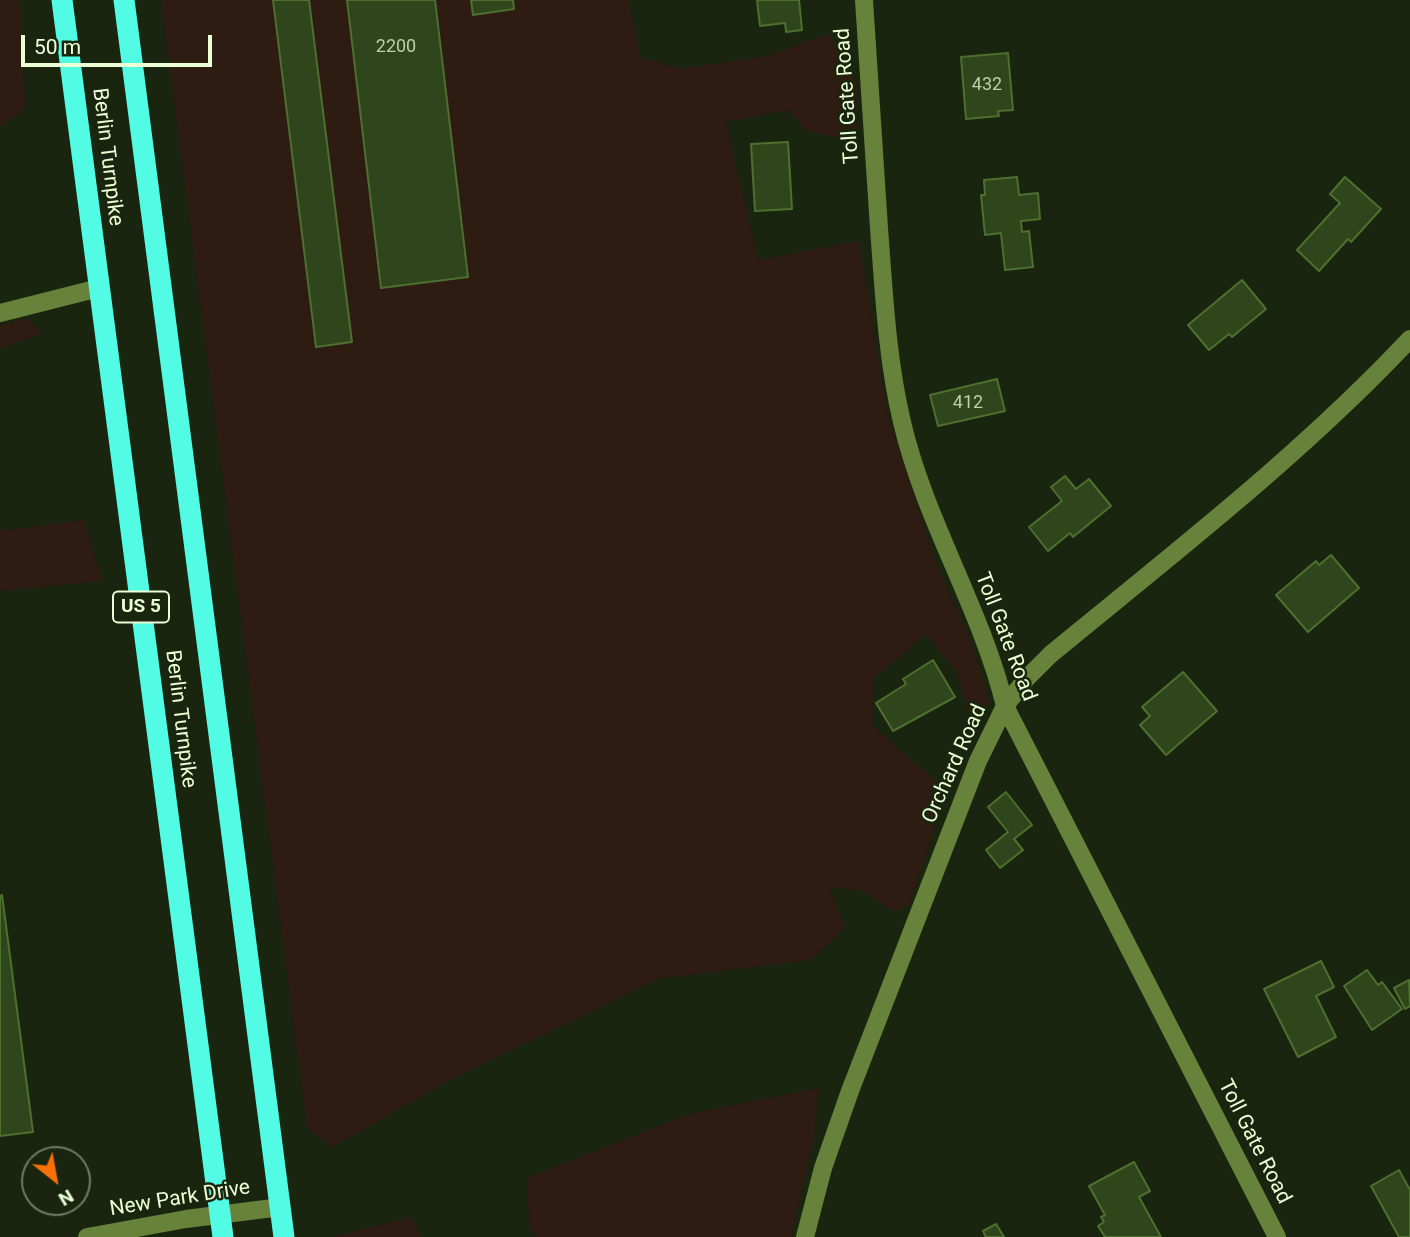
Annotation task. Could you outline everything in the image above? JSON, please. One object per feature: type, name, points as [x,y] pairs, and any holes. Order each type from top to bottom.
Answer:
[{"type":"highway","name":"Berlin Turnpike","points":[[62,0],[223,1237]]},
{"type":"highway","name":"Berlin Turnpike","points":[[124,0],[284,1237]]},
{"type":"street","name":"Toll Gate Road","points":[[864,0],[884,300],[892,368],[902,423],[936,525],[997,674],[1005,706],[1277,1237]]},
{"type":"street","points":[[0,313],[99,288]]},
{"type":"street","name":"Orchard Road","points":[[805,1237],[824,1168],[850,1091],[978,761],[1005,706],[1026,679],[1051,654],[1230,506],[1324,423],[1410,339]]},
{"type":"street","name":"New Park Drive","points":[[87,1237],[220,1214],[281,1207]]},
{"type":"shaded area","points":[[0,0],[20,0],[25,108],[0,127]]},
{"type":"shaded area","points":[[161,0],[628,0],[641,58],[681,69],[767,56],[828,34],[858,86],[857,143],[803,129],[789,110],[726,122],[758,260],[859,241],[888,416],[934,558],[971,641],[989,702],[972,724],[956,671],[926,634],[874,678],[872,725],[947,791],[910,903],[895,912],[862,891],[829,887],[845,928],[810,960],[657,979],[446,1082],[332,1147],[307,1128]]},
{"type":"shaded area","points":[[28,318],[43,333],[0,349],[0,325]]},
{"type":"shaded area","points":[[84,520],[103,581],[0,591],[0,531]]},
{"type":"shaded area","points":[[819,1088],[814,1136],[791,1237],[536,1237],[529,1227],[527,1178],[689,1114]]},
{"type":"shaded area","points":[[412,1217],[421,1237],[332,1237]]},
{"type":"building","points":[[273,0],[309,0],[352,342],[316,347]]},
{"type":"building","points":[[347,0],[435,0],[468,277],[381,288]]},
{"type":"building","points":[[471,0],[513,0],[514,9],[473,15]]},
{"type":"building","points":[[757,0],[799,0],[802,30],[786,32],[785,23],[760,26]]},
{"type":"building","points":[[1008,53],[1013,110],[998,111],[999,116],[966,119],[961,57]]},
{"type":"building","points":[[788,142],[792,209],[755,211],[751,144]]},
{"type":"building","points":[[1017,177],[1019,195],[1038,193],[1040,219],[1021,221],[1022,232],[1029,231],[1033,267],[1005,270],[1001,233],[985,235],[981,195],[985,195],[984,180]]},
{"type":"building","points":[[1345,177],[1381,209],[1351,242],[1348,239],[1319,271],[1297,250],[1340,203],[1330,194]]},
{"type":"building","points":[[1242,280],[1266,309],[1232,337],[1229,334],[1209,350],[1188,325]]},
{"type":"building","points":[[997,379],[1005,411],[938,426],[930,395]]},
{"type":"building","points":[[1065,476],[1076,489],[1089,479],[1111,506],[1073,537],[1070,533],[1048,551],[1029,527],[1062,501],[1051,487]]},
{"type":"building","points":[[1331,555],[1359,588],[1308,632],[1276,595],[1316,561],[1319,565]]},
{"type":"building","points":[[933,660],[955,697],[893,731],[876,703],[906,684],[903,679]]},
{"type":"building","points":[[1183,672],[1217,711],[1166,755],[1140,725],[1150,716],[1142,707]]},
{"type":"building","points":[[1006,792],[1032,825],[1014,839],[1023,850],[1000,868],[986,850],[1008,832],[988,807]]},
{"type":"building","points":[[2,895],[33,1132],[0,1136],[0,896]]},
{"type":"building","points":[[1321,961],[1334,987],[1316,996],[1336,1037],[1298,1057],[1264,989]]},
{"type":"building","points":[[1367,970],[1378,985],[1382,982],[1402,1009],[1372,1030],[1344,986]]},
{"type":"building","points":[[1409,980],[1410,1006],[1405,1009],[1394,988]]},
{"type":"building","points":[[1134,1162],[1150,1191],[1139,1197],[1161,1237],[1105,1237],[1098,1226],[1104,1222],[1101,1217],[1105,1215],[1089,1186]]},
{"type":"building","points":[[1399,1170],[1410,1190],[1410,1237],[1399,1237],[1371,1186]]},
{"type":"building","points":[[996,1224],[1004,1237],[986,1237],[983,1231]]}]
